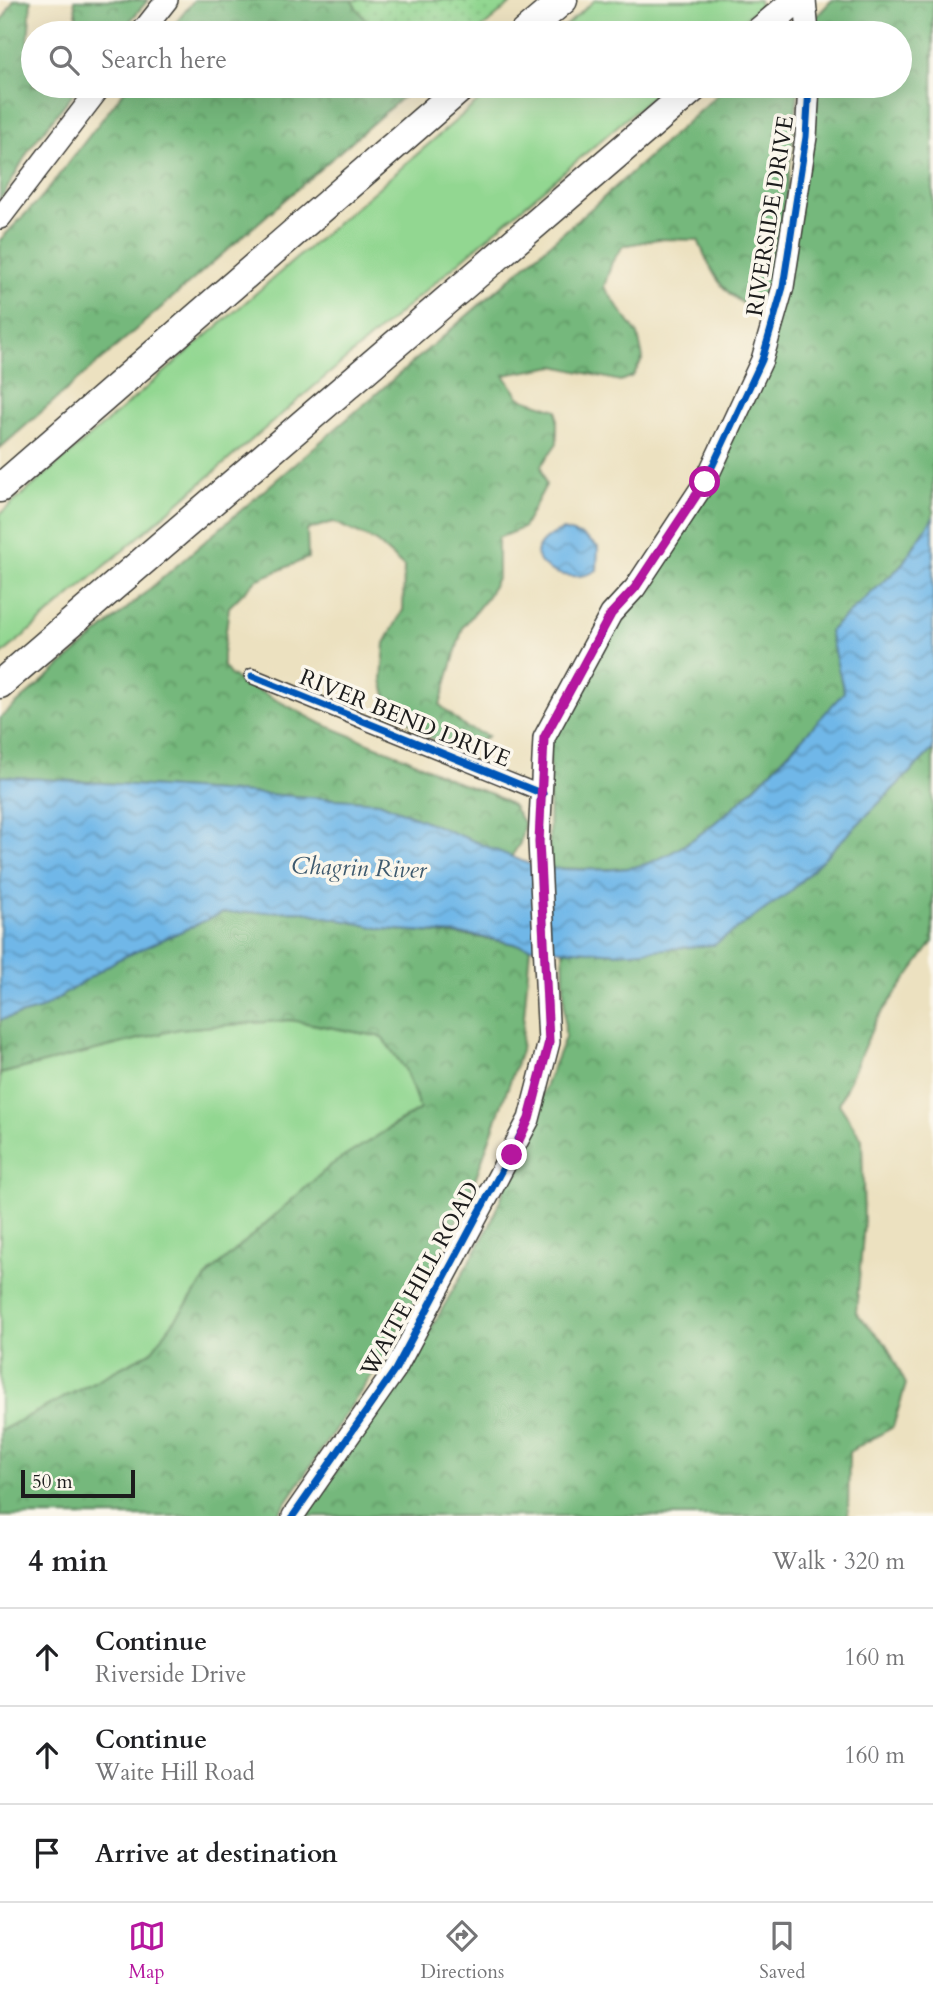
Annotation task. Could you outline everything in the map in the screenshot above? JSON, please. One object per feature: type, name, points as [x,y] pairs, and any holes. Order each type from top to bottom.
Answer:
[{"type":"highway","points":[[538,21],[563,0]]},
{"type":"highway","points":[[772,21],[797,0]]},
{"type":"highway","points":[[0,488],[449,98]]},
{"type":"highway","points":[[0,684],[682,98]]},
{"type":"street","points":[[150,21],[167,0]]},
{"type":"street","points":[[805,0],[807,21]]},
{"type":"street","points":[[0,218],[92,98]]},
{"type":"street","name":"RIVERSIDE DRIVE","points":[[543,794],[544,738],[611,614],[635,588],[705,482],[762,360],[783,287],[806,137],[808,98]]},
{"type":"street","name":"RIVER BEND DRIVE","points":[[252,676],[543,794]]},
{"type":"street","name":"WAITE HILL ROAD","points":[[293,1516],[395,1370],[529,1119],[549,1042],[539,842],[543,794]]},
{"type":"green space","points":[[14,0],[31,0],[30,21],[21,21],[21,98],[70,98],[30,148],[0,201],[0,24]]},
{"type":"green space","points":[[74,0],[148,0],[130,21],[75,21]]},
{"type":"green space","points":[[194,0],[351,0],[366,21],[177,21]]},
{"type":"green space","points":[[351,0],[515,0],[490,21],[366,21]]},
{"type":"green space","points":[[595,0],[759,0],[760,6],[742,21],[571,21]]},
{"type":"green space","points":[[832,0],[933,0],[933,518],[900,567],[829,631],[845,692],[747,794],[689,842],[661,858],[624,868],[549,869],[550,741],[769,361],[812,98],[912,98],[912,21],[815,21]]},
{"type":"green space","points":[[119,98],[401,98],[0,448],[0,240],[41,198]]},
{"type":"green space","points":[[482,98],[650,98],[0,656],[0,514]]},
{"type":"green space","points":[[714,98],[798,98],[780,252],[764,316],[722,286],[698,240],[658,239],[623,246],[612,262],[604,287],[638,335],[643,358],[633,376],[620,381],[555,366],[504,375],[520,398],[557,410],[557,443],[541,466],[546,485],[523,528],[498,538],[498,576],[488,596],[463,627],[440,705],[465,727],[488,736],[470,748],[434,740],[389,707],[382,680],[385,643],[403,610],[404,567],[375,541],[333,522],[307,530],[308,558],[256,580],[229,607],[223,665],[231,676],[322,724],[459,783],[492,794],[512,805],[524,824],[520,843],[511,857],[379,802],[0,776],[0,718],[601,200]]},
{"type":"green space","points":[[933,749],[933,942],[875,1022],[839,1104],[862,1139],[864,1224],[856,1313],[886,1344],[906,1384],[893,1427],[849,1452],[848,1516],[303,1516],[404,1376],[490,1225],[565,1037],[563,949],[619,953],[790,892]]},
{"type":"green space","points":[[300,911],[383,929],[472,936],[530,947],[521,1051],[468,1199],[384,1357],[277,1516],[0,1516],[0,1431],[151,1352],[210,1273],[331,1165],[420,1109],[405,1069],[382,1037],[290,1020],[179,1029],[0,1074],[0,1020],[41,1009],[117,960],[222,913]]},
{"type":"green space","points":[[290,1020],[382,1037],[405,1069],[420,1109],[391,1126],[210,1273],[151,1352],[0,1431],[0,1074],[179,1029]]},
{"type":"water","name":"Chagrin River","points":[[933,518],[933,749],[790,892],[714,945],[619,953],[530,947],[472,935],[383,929],[300,911],[222,913],[117,960],[41,1009],[0,1020],[0,776],[379,802],[534,866],[584,870],[634,867],[661,858],[719,820],[775,767],[844,692],[829,631],[900,567]]},
{"type":"water","points":[[563,530],[583,536],[598,547],[597,570],[584,575],[569,576],[556,573],[538,558],[538,549],[546,539]]},
{"type":"cycle path","points":[[293,1516],[395,1370],[529,1119],[549,1042],[539,842],[544,738],[611,614],[635,588],[705,482],[762,360],[783,287],[806,137],[808,98]]},
{"type":"cycle path","points":[[252,676],[543,794]]},
{"type":"route","points":[[512,1155],[529,1119],[549,1042],[539,842],[544,738],[611,614],[635,588],[705,482]]}]
